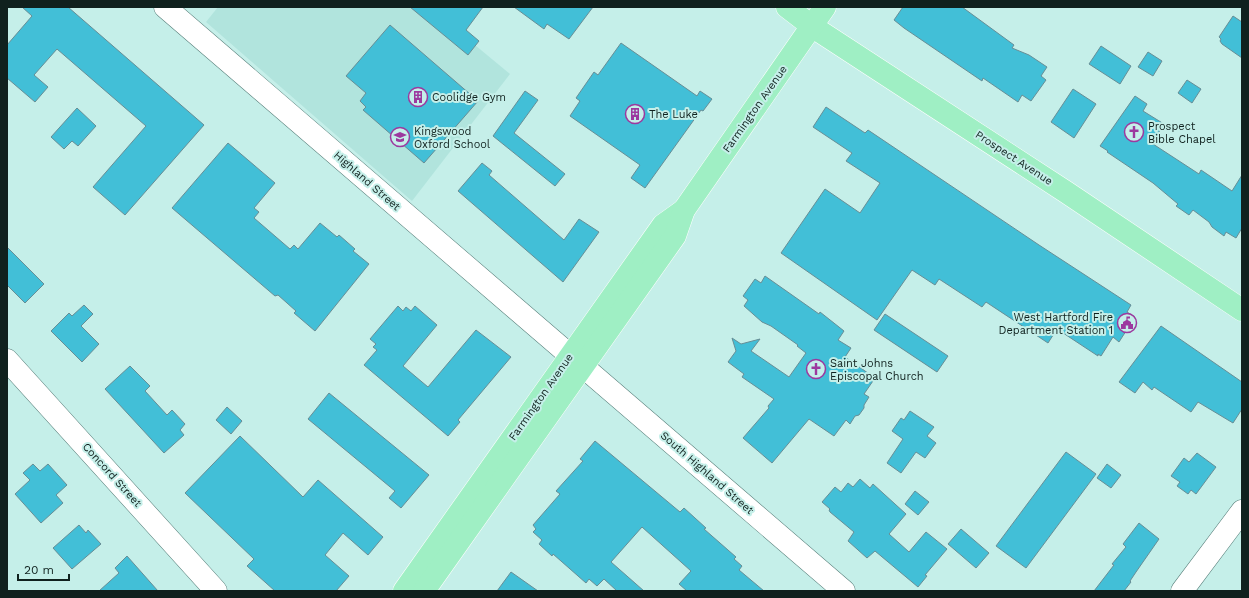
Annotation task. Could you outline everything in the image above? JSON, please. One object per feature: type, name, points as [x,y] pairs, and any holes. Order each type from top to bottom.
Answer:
[{"type":"main road","name":"Prospect Avenue","points":[[787,7],[813,27],[1066,192],[1242,310]]},
{"type":"main road","name":"Farmington Avenue","points":[[404,591],[576,361],[676,236],[684,210],[826,7]]},
{"type":"main road","name":"Farmington Avenue","points":[[424,591],[576,361]]},
{"type":"street","name":"Highland Street","points":[[165,7],[576,361]]},
{"type":"street","name":"Concord Street","points":[[7,360],[216,591]]},
{"type":"street","name":"South Highland Street","points":[[576,361],[844,591]]},
{"type":"street","points":[[1182,591],[1242,511]]},
{"type":"shaded area","name":"Kingswood Oxford School","points":[[218,7],[429,7],[510,74],[412,201],[206,22]]},
{"type":"building","points":[[22,7],[68,7],[204,125],[125,215],[93,187],[146,126],[57,49],[34,75],[48,87],[35,102],[7,78],[7,45],[32,16]]},
{"type":"building","points":[[410,7],[483,7],[466,30],[479,41],[468,55]]},
{"type":"building","points":[[514,7],[593,7],[569,39],[547,24],[544,29]]},
{"type":"building","points":[[903,7],[962,7],[1014,45],[1012,48],[1029,55],[1047,67],[1041,76],[1046,80],[1031,101],[1022,95],[1018,102],[983,78],[982,81],[894,20]]},
{"type":"building","points":[[1233,16],[1242,22],[1242,58],[1222,44],[1219,37]]},
{"type":"building","name":"Coolidge Gym","points":[[390,25],[478,101],[424,163],[363,110],[366,107],[360,101],[366,93],[346,76]]},
{"type":"building","name":"The Luke","points":[[621,43],[697,96],[700,91],[712,99],[703,111],[701,110],[645,188],[631,178],[640,165],[570,116],[580,101],[576,98],[594,72],[598,75]]},
{"type":"building","points":[[1101,46],[1131,66],[1120,84],[1089,64]]},
{"type":"building","points":[[1148,52],[1162,61],[1153,76],[1138,67]]},
{"type":"building","points":[[1187,80],[1201,89],[1192,103],[1178,93]]},
{"type":"building","points":[[1073,89],[1096,104],[1074,138],[1051,122]]},
{"type":"building","points":[[525,91],[538,100],[514,133],[565,174],[555,186],[493,136]]},
{"type":"building","points":[[1135,96],[1147,104],[1143,111],[1164,124],[1153,144],[1199,174],[1201,170],[1232,191],[1242,175],[1242,228],[1236,238],[1226,232],[1224,236],[1193,210],[1189,215],[1176,206],[1178,204],[1153,183],[1100,146]]},
{"type":"building","points":[[826,107],[865,133],[868,130],[1131,305],[1127,312],[1135,317],[1119,342],[1113,337],[1101,356],[1098,354],[1098,356],[1057,329],[1048,343],[986,302],[982,307],[939,279],[935,285],[912,270],[877,320],[781,253],[825,189],[860,213],[880,183],[846,161],[852,153],[813,127]]},
{"type":"building","points":[[77,108],[96,126],[78,146],[72,141],[64,149],[51,137]]},
{"type":"building","points":[[228,143],[275,183],[254,208],[259,212],[254,218],[290,249],[294,245],[298,249],[320,223],[337,237],[339,235],[355,249],[353,251],[369,264],[315,331],[294,313],[296,311],[278,295],[275,296],[172,208]]},
{"type":"building","points":[[482,163],[492,171],[489,175],[564,240],[579,219],[599,232],[563,282],[458,191]]},
{"type":"building","points":[[7,247],[44,284],[25,303],[7,285]]},
{"type":"building","name":"Saint Johns Episcopal Church","points":[[765,276],[819,314],[820,312],[844,331],[838,340],[851,348],[845,357],[875,378],[864,394],[869,397],[864,405],[864,408],[859,415],[855,416],[850,424],[846,420],[834,436],[809,419],[772,463],[743,438],[769,408],[768,406],[774,399],[742,377],[744,374],[728,362],[736,351],[732,338],[741,344],[760,339],[751,351],[789,377],[806,353],[797,346],[798,345],[771,326],[762,322],[744,306],[748,300],[743,296],[755,279],[761,283]]},
{"type":"building","points":[[84,305],[93,314],[81,326],[99,344],[82,362],[51,331],[69,313],[72,316]]},
{"type":"building","points":[[398,306],[403,311],[406,307],[411,311],[415,306],[437,325],[403,366],[428,387],[476,330],[511,357],[458,420],[460,422],[448,436],[364,365],[377,350],[373,347],[376,344],[370,339]]},
{"type":"building","points":[[885,314],[948,356],[937,372],[874,330]]},
{"type":"building","points":[[1161,326],[1242,382],[1242,409],[1233,423],[1198,402],[1191,412],[1154,387],[1152,390],[1143,382],[1135,393],[1119,382]]},
{"type":"building","points":[[130,366],[150,386],[145,391],[167,415],[172,410],[185,424],[180,430],[184,435],[164,453],[105,389]]},
{"type":"building","points":[[329,393],[429,475],[401,508],[389,498],[395,491],[308,419]]},
{"type":"building","points":[[227,407],[242,421],[231,434],[216,420]]},
{"type":"building","points":[[910,411],[934,427],[927,436],[936,443],[925,458],[916,452],[901,473],[887,463],[903,439],[892,431],[901,418],[904,420]]},
{"type":"building","points":[[240,436],[303,497],[318,480],[383,537],[368,555],[343,533],[325,555],[349,576],[336,591],[275,591],[247,566],[254,559],[185,493]]},
{"type":"building","points":[[595,441],[680,512],[684,508],[706,528],[704,529],[736,557],[734,559],[742,566],[739,570],[764,591],[687,591],[679,584],[691,571],[642,527],[611,562],[644,591],[617,591],[604,579],[597,586],[589,579],[586,583],[553,554],[552,556],[539,544],[542,540],[533,532],[536,529],[533,525],[560,494],[556,491],[583,461],[580,459]]},
{"type":"building","points":[[1066,452],[1096,474],[1026,568],[996,546]]},
{"type":"building","points":[[1197,453],[1216,467],[1196,494],[1191,490],[1188,494],[1177,486],[1180,482],[1171,476],[1184,458],[1189,462]]},
{"type":"building","points":[[33,464],[40,471],[48,464],[67,485],[56,495],[63,503],[41,523],[15,494],[30,480],[23,473]]},
{"type":"building","points":[[1107,464],[1121,475],[1111,488],[1097,478]]},
{"type":"building","points":[[860,479],[870,488],[873,484],[906,514],[889,534],[909,552],[926,532],[947,549],[925,575],[927,576],[918,587],[875,551],[867,558],[848,541],[854,532],[830,512],[830,509],[822,502],[835,487],[841,492],[848,483],[853,487]]},
{"type":"building","points":[[915,491],[929,502],[918,515],[905,504]]},
{"type":"building","points":[[1139,523],[1159,539],[1130,581],[1131,582],[1124,591],[1094,591],[1114,565],[1112,564],[1126,547],[1123,544]]},
{"type":"building","points":[[79,525],[86,533],[88,530],[101,544],[72,569],[53,548]]},
{"type":"building","points":[[961,529],[989,553],[976,568],[948,544]]},
{"type":"building","points":[[127,556],[158,591],[99,591],[119,573],[115,568]]},
{"type":"building","points":[[511,572],[538,591],[497,591]]},
{"type":"place","name":"Coolidge Gym","points":[[418,97]]},
{"type":"place","name":"The Luke","points":[[635,114]]},
{"type":"place","name":"Prospect Bible Chapel","points":[[1134,132]]},
{"type":"place","name":"Kingswood Oxford School","points":[[400,137]]},
{"type":"place","name":"West Hartford Fire Department Station 1","points":[[1127,323]]},
{"type":"place","name":"Saint Johns Episcopal Church","points":[[816,369]]}]
